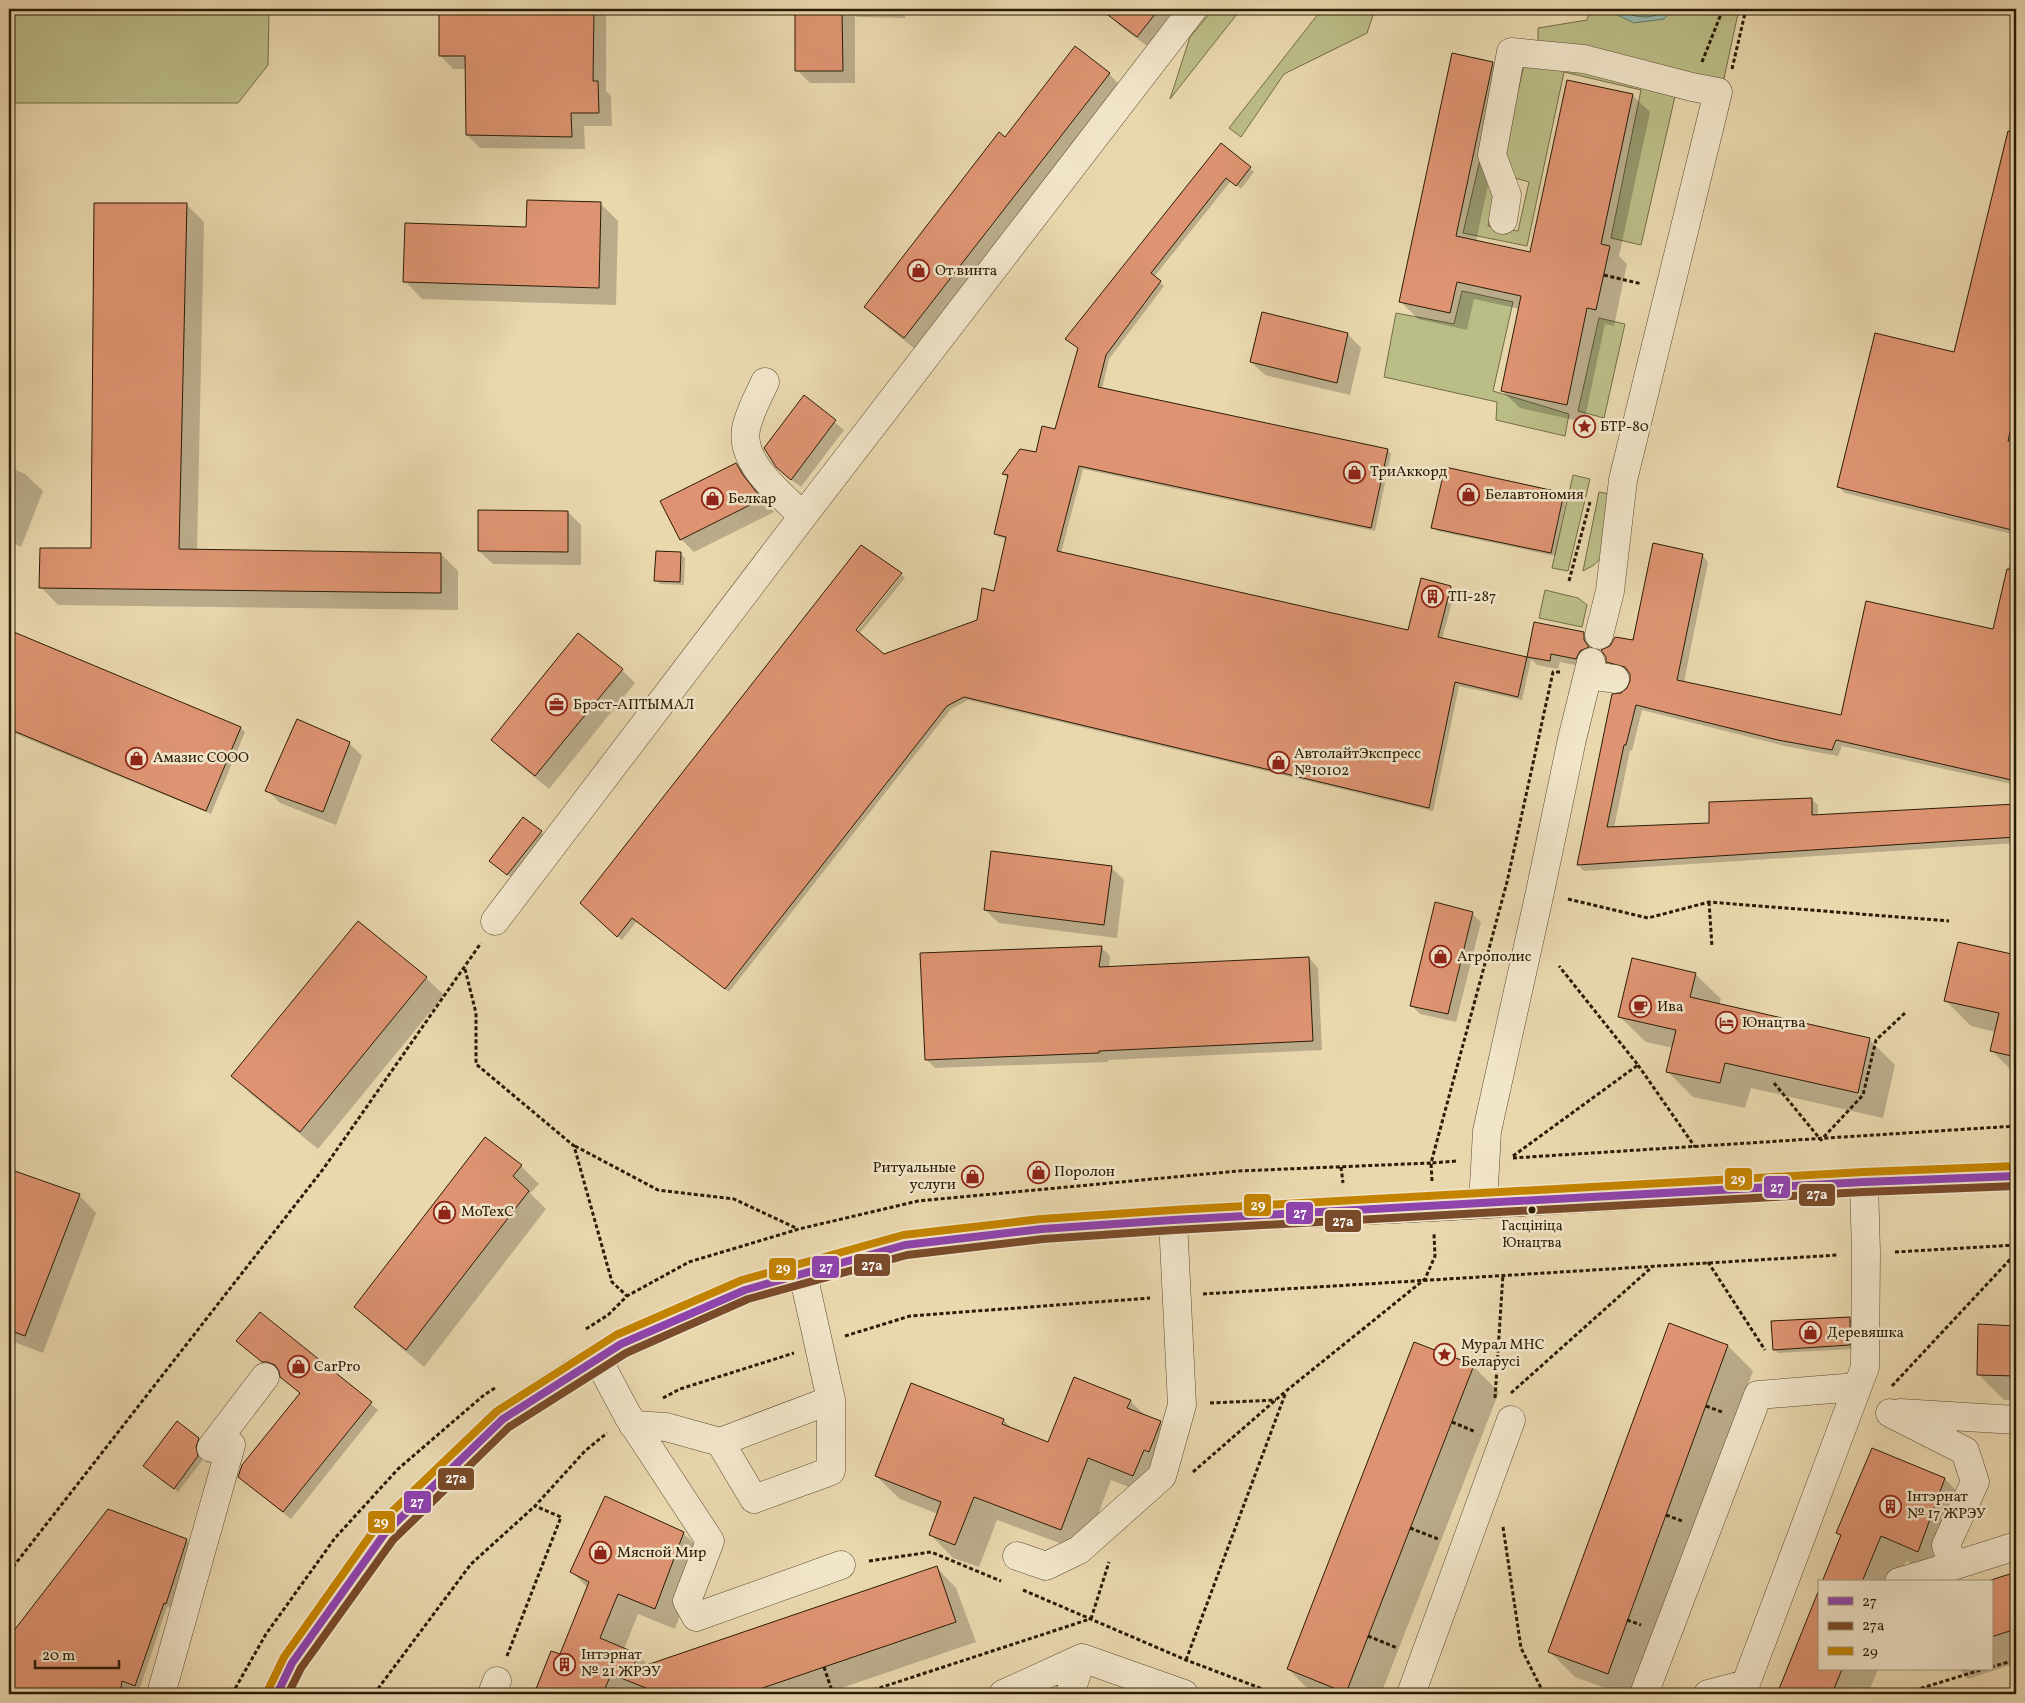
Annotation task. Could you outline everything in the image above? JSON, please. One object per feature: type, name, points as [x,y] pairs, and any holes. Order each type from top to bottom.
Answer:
[{"type":"main road","points":[[277,1694],[292,1664],[385,1533],[503,1419],[621,1344],[745,1290],[905,1245],[1042,1229],[1173,1220],[1864,1182],[2016,1176]]},
{"type":"lane","points":[[495,921],[803,516],[1193,9]]},
{"type":"lane","points":[[1503,220],[1507,195],[1492,155],[1511,52],[1584,59],[1718,92],[1623,480],[1610,591],[1599,635]]},
{"type":"lane","points":[[765,382],[746,429],[748,448],[755,466],[803,516]]},
{"type":"lane","points":[[1483,1204],[1487,1131],[1589,670],[1615,679]]},
{"type":"lane","points":[[1708,1694],[1744,1689],[1866,1406],[1864,1182]]},
{"type":"lane","points":[[1016,1556],[1046,1566],[1079,1550],[1162,1476],[1182,1405],[1173,1220]]},
{"type":"lane","points":[[720,1442],[754,1499],[832,1471],[831,1400],[820,1344],[802,1274]]},
{"type":"lane","points":[[597,1358],[631,1421],[710,1541],[687,1601],[696,1617],[841,1565]]},
{"type":"lane","points":[[161,1694],[231,1445],[216,1442],[265,1377]]},
{"type":"lane","points":[[1644,1694],[1758,1394],[2016,1420]]},
{"type":"lane","points":[[631,1421],[666,1427],[720,1442],[831,1400]]},
{"type":"lane","points":[[1866,1406],[1965,1451],[1975,1482],[1946,1545],[1953,1566]]},
{"type":"lane","points":[[1412,1694],[1510,1408]]},
{"type":"lane","points":[[1906,1580],[2016,1546]]},
{"type":"lane","points":[[1003,1694],[1082,1658],[1178,1693]]},
{"type":"lane","points":[[1070,1694],[1082,1658]]},
{"type":"path","points":[[1699,68],[1723,9]]},
{"type":"path","points":[[1731,72],[1746,9]]},
{"type":"path","points":[[1604,275],[1669,291]]},
{"type":"path","points":[[1570,581],[1591,498]]},
{"type":"path","points":[[583,1331],[608,1315],[627,1296],[689,1262],[799,1229],[918,1201],[1238,1171],[1431,1162],[1507,882],[1553,672],[1589,670]]},
{"type":"path","points":[[1540,892],[1648,918],[1709,902],[1949,921]]},
{"type":"path","points":[[1709,902],[1712,947]]},
{"type":"path","points":[[9,1572],[324,1168],[464,969],[495,921]]},
{"type":"path","points":[[1559,966],[1638,1066],[1695,1147]]},
{"type":"path","points":[[464,969],[476,1014],[476,1064],[574,1146],[658,1190],[734,1198],[799,1229]]},
{"type":"path","points":[[1820,1140],[1863,1095],[1876,1040],[1905,1013]]},
{"type":"path","points":[[1638,1066],[1510,1158],[1820,1140],[2016,1126]]},
{"type":"path","points":[[1774,1083],[1820,1140]]},
{"type":"path","points":[[574,1146],[612,1282],[627,1296]]},
{"type":"path","points":[[374,1694],[471,1564],[535,1506],[585,1451],[680,1389],[910,1316],[1425,1279],[2016,1245]]},
{"type":"path","points":[[1189,1475],[1286,1391],[1425,1279],[1435,1256],[1435,1248]]},
{"type":"path","points":[[1866,1406],[2016,1254]]},
{"type":"path","points":[[1708,1262],[1765,1350]]},
{"type":"path","points":[[1510,1408],[1653,1266]]},
{"type":"path","points":[[1495,1398],[1503,1274]]},
{"type":"path","points":[[232,1694],[266,1634],[335,1538],[398,1469],[484,1395],[500,1384]]},
{"type":"path","points":[[1178,1693],[1186,1660],[1286,1391]]},
{"type":"path","points":[[1182,1405],[1276,1400]]},
{"type":"path","points":[[1452,1422],[1483,1435]]},
{"type":"path","points":[[494,1688],[560,1516],[535,1506]]},
{"type":"path","points":[[1502,1522],[1521,1648],[1544,1694]]},
{"type":"path","points":[[1410,1528],[1442,1540]]},
{"type":"path","points":[[841,1565],[931,1552],[1002,1582]]},
{"type":"path","points":[[1091,1619],[1111,1556]]},
{"type":"path","points":[[1020,1589],[1186,1660],[1276,1694]]},
{"type":"path","points":[[861,1694],[1091,1619]]},
{"type":"path","points":[[1368,1636],[1398,1649]]},
{"type":"path","points":[[1992,1667],[2016,1660]]},
{"type":"path","points":[[824,1667],[833,1694]]},
{"type":"path","points":[[1902,1694],[1981,1670]]},
{"type":"green space","points":[[9,9],[269,9],[268,65],[238,103],[9,103]]},
{"type":"green space","points":[[1213,9],[1241,9],[1170,99],[1190,37]]},
{"type":"green space","points":[[1322,9],[1375,9],[1367,33],[1284,74],[1241,137],[1229,128]]},
{"type":"green space","points":[[1590,9],[1613,9],[1613,13],[1663,19],[1674,9],[1739,9],[1723,83],[1538,47],[1538,28],[1587,20]]},
{"type":"green space","points":[[1525,60],[1676,92],[1641,245],[1611,238],[1641,90],[1564,72],[1527,246],[1463,233],[1480,160],[1496,195],[1488,226],[1518,231],[1529,182],[1515,178],[1504,153]]},
{"type":"green space","points":[[1462,291],[1513,302],[1493,391],[1569,414],[1565,436],[1496,420],[1497,402],[1384,377],[1396,313],[1454,324]]},
{"type":"green space","points":[[1599,318],[1625,324],[1604,418],[1578,411]]},
{"type":"green space","points":[[1573,475],[1590,479],[1568,571],[1552,568]]},
{"type":"green space","points":[[1599,492],[1615,495],[1605,553],[1594,565],[1583,571]]},
{"type":"green space","points":[[1545,590],[1578,598],[1587,605],[1582,627],[1539,618]]},
{"type":"water","points":[[1613,9],[1674,9],[1664,19],[1634,23],[1613,13]]},
{"type":"building","points":[[439,9],[594,9],[593,81],[598,81],[599,113],[571,113],[572,137],[466,135],[465,56],[439,56]]},
{"type":"building","points":[[795,9],[842,9],[843,71],[795,71]]},
{"type":"building","points":[[1100,9],[1159,9],[1137,37]]},
{"type":"building","points":[[1075,46],[1110,73],[904,338],[864,307],[999,132],[1005,137]]},
{"type":"building","points":[[1452,53],[1493,62],[1456,236],[1530,252],[1567,80],[1633,94],[1601,244],[1610,246],[1596,310],[1587,308],[1567,405],[1501,391],[1521,296],[1457,282],[1450,313],[1399,302]]},
{"type":"building","points":[[2008,131],[2016,133],[2016,406],[2008,441],[2016,442],[2016,531],[1837,487],[1875,333],[1954,352]]},
{"type":"building","points":[[1221,143],[1251,167],[1236,186],[1226,178],[1151,273],[1161,281],[1106,355],[1098,387],[1388,449],[1371,528],[1079,466],[1057,551],[1408,630],[1421,578],[1451,586],[1438,637],[1527,657],[1518,697],[1455,682],[1429,808],[964,697],[947,706],[725,989],[632,918],[617,937],[580,903],[861,545],[902,573],[856,630],[884,654],[977,620],[982,588],[994,591],[1006,537],[994,534],[1008,475],[1002,474],[1020,449],[1036,452],[1042,426],[1055,429],[1078,348],[1065,339]]},
{"type":"building","points":[[527,200],[601,202],[599,288],[403,282],[405,223],[526,227]]},
{"type":"building","points":[[94,203],[187,203],[179,549],[441,553],[441,593],[39,588],[40,548],[91,548]]},
{"type":"building","points":[[1262,312],[1348,333],[1337,383],[1250,362]]},
{"type":"building","points":[[804,395],[836,420],[791,480],[776,467],[764,448]]},
{"type":"building","name":"Белкар","points":[[736,463],[762,499],[680,540],[660,501]]},
{"type":"building","points":[[1445,467],[1564,493],[1551,553],[1431,528]]},
{"type":"building","points":[[478,510],[568,511],[568,552],[478,551]]},
{"type":"building","points":[[1653,543],[1703,554],[1677,680],[1841,715],[1866,601],[1993,629],[2007,569],[2016,570],[2016,781],[1836,740],[1832,750],[1778,740],[1636,705],[1626,745],[1624,745],[1607,827],[1709,823],[1709,802],[1812,798],[1812,815],[2016,804],[2016,837],[1577,865],[1612,694],[1621,693],[1627,688],[1630,681],[1630,674],[1625,667],[1606,662],[1606,657],[1601,650],[1610,646],[1615,637],[1633,640]]},
{"type":"building","points":[[656,551],[681,552],[680,582],[654,581]]},
{"type":"building","points":[[1534,622],[1584,632],[1584,640],[1589,647],[1580,651],[1576,659],[1551,654],[1550,661],[1527,657]]},
{"type":"building","points":[[9,630],[241,727],[206,811],[9,729]]},
{"type":"building","name":"Брэст-АПТЫМАЛ","points":[[578,633],[623,669],[535,776],[491,740]]},
{"type":"building","points":[[297,719],[350,742],[323,812],[265,791]]},
{"type":"building","points":[[523,817],[542,831],[507,875],[489,861]]},
{"type":"building","points":[[991,851],[1112,866],[1104,925],[984,910]]},
{"type":"building","points":[[1435,902],[1473,912],[1448,1014],[1410,1006]]},
{"type":"building","points":[[358,921],[427,977],[300,1132],[231,1076]]},
{"type":"building","points":[[1958,942],[2016,955],[2016,1057],[1990,1051],[1999,1013],[1944,1001]]},
{"type":"building","points":[[1102,946],[1099,967],[1309,957],[1313,1041],[1099,1051],[1099,1053],[925,1060],[920,953]]},
{"type":"building","name":"Юнацтва","points":[[1632,958],[1696,973],[1690,997],[1870,1038],[1858,1093],[1725,1063],[1720,1083],[1666,1072],[1676,1030],[1618,1017]]},
{"type":"building","points":[[485,1137],[522,1165],[513,1176],[529,1191],[406,1350],[354,1307]]},
{"type":"building","points":[[9,1169],[80,1194],[25,1336],[9,1330]]},
{"type":"building","name":"CarPro","points":[[260,1312],[372,1402],[283,1512],[238,1477],[242,1465],[300,1393],[280,1377],[275,1365],[262,1362],[236,1341]]},
{"type":"building","name":"Деревяшка","points":[[1850,1317],[1850,1345],[1773,1350],[1771,1321]]},
{"type":"building","points":[[1669,1323],[1728,1345],[1608,1674],[1548,1652]]},
{"type":"building","points":[[1978,1324],[2016,1326],[2016,1376],[1977,1375]]},
{"type":"building","points":[[1414,1342],[1474,1365],[1346,1693],[1287,1669]]},
{"type":"building","points":[[1074,1377],[1131,1400],[1127,1408],[1161,1421],[1149,1452],[1144,1450],[1133,1476],[1088,1458],[1061,1530],[974,1497],[955,1545],[929,1535],[941,1502],[875,1476],[911,1383],[1004,1419],[1002,1424],[1048,1442]]},
{"type":"building","points":[[177,1421],[199,1438],[196,1447],[198,1456],[174,1489],[143,1466]]},
{"type":"building","name":"Інтэрнат № 17 ЖРЭУ","points":[[1872,1448],[1945,1478],[1918,1552],[1881,1536],[1863,1580],[1823,1580],[1841,1535],[1836,1533]]},
{"type":"building","points":[[605,1496],[684,1532],[655,1609],[618,1594],[600,1638],[638,1654],[632,1670],[937,1566],[956,1622],[745,1694],[661,1694],[611,1674],[603,1694],[534,1694],[551,1651],[560,1654],[589,1582],[570,1572]]},
{"type":"building","points":[[108,1509],[187,1539],[166,1604],[164,1603],[135,1686],[122,1681],[120,1694],[9,1694],[9,1637]]},
{"type":"building","points":[[2016,1572],[2016,1629],[1992,1637],[1992,1580]]},
{"type":"building","points":[[1818,1592],[1818,1670],[1842,1670],[1832,1694],[1777,1694]]},
{"type":"transit line","name":"29","points":[[268,1690],[284,1657],[377,1526],[497,1411],[616,1335],[742,1280],[903,1235],[1041,1219],[1863,1172],[2016,1166]]},
{"type":"transit line","name":"27","points":[[277,1694],[292,1663],[385,1533],[503,1419],[621,1344],[745,1290],[905,1245],[1042,1229],[1173,1220],[1864,1182],[2016,1176]]},
{"type":"transit line","name":"27а","points":[[288,1694],[301,1668],[393,1540],[509,1427],[626,1353],[748,1299],[907,1255],[1043,1239],[1864,1192],[2016,1186]]},
{"type":"place","name":"От винта","points":[[919,271]]},
{"type":"place","name":"БТР-80","points":[[1584,427]]},
{"type":"place","name":"ТриАккорд","points":[[1354,472]]},
{"type":"place","name":"Белавтономия","points":[[1469,495]]},
{"type":"place","name":"Белкар","points":[[712,499]]},
{"type":"place","name":"ТП-287","points":[[1432,597]]},
{"type":"place","name":"Брэст-АПТЫМАЛ","points":[[557,705]]},
{"type":"place","name":"Амазис СООО","points":[[137,758]]},
{"type":"place","name":"АвтолайтЭкспресс №10102","points":[[1278,763]]},
{"type":"place","name":"Агрополис","points":[[1441,957]]},
{"type":"place","name":"Ива","points":[[1641,1007]]},
{"type":"place","name":"Юнацтва","points":[[1726,1023]]},
{"type":"place","name":"Поролон","points":[[1038,1172]]},
{"type":"place","name":"Ритуальные услуги","points":[[972,1177]]},
{"type":"place","name":"Гасцініца Юнацтва","points":[[1532,1210]]},
{"type":"place","name":"MoTexC","points":[[445,1212]]},
{"type":"place","name":"Деревяшка","points":[[1811,1333]]},
{"type":"place","name":"Мурал МНС Беларусі","points":[[1445,1354]]},
{"type":"place","name":"CarPro","points":[[298,1367]]},
{"type":"place","name":"Інтэрнат № 17 ЖРЭУ","points":[[1891,1506]]},
{"type":"place","name":"Мясной Мир","points":[[601,1553]]},
{"type":"place","name":"Інтэрнат № 21 ЖРЭУ","points":[[565,1664]]}]
